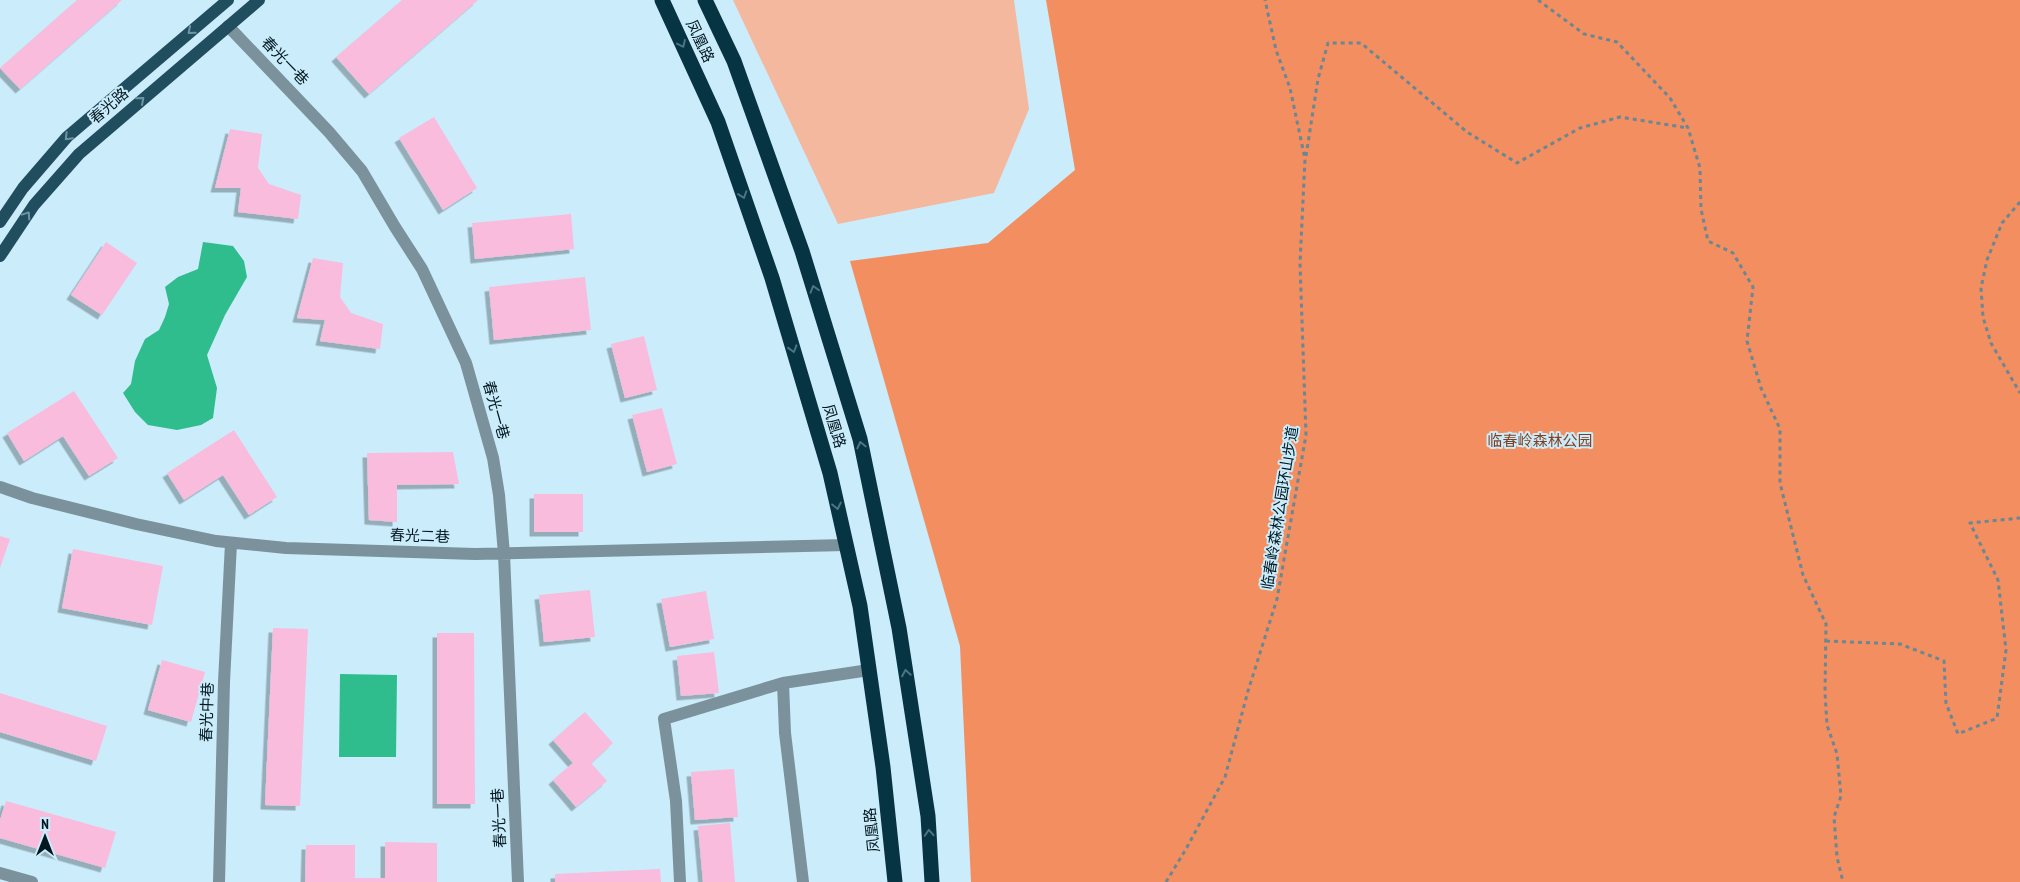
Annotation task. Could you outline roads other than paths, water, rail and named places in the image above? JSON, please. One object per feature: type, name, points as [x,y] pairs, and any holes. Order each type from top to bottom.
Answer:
[{"type":"highway","name":"凤凰路","points":[[662,0],[718,122],[772,278],[830,473],[860,606],[883,767],[895,882]]},
{"type":"highway","name":"凤凰路","points":[[705,0],[734,61],[802,250],[860,439],[899,628],[928,816],[932,882]]},
{"type":"main road","name":"春光路","points":[[0,222],[23,188],[67,137],[228,0]]},
{"type":"main road","name":"春光路","points":[[0,256],[34,205],[79,154],[259,0]]},
{"type":"street","name":"春光一巷","points":[[228,26],[317,118],[362,171],[422,269],[466,363],[496,476],[504,554],[518,882]]},
{"type":"street","name":"春光二巷","points":[[0,487],[32,498],[136,524],[216,541],[286,548],[504,554],[846,546]]},
{"type":"street","name":"春光中巷","points":[[219,882],[224,682],[231,543]]},
{"type":"street","points":[[680,882],[676,802],[664,719],[783,683],[869,670]]},
{"type":"street","points":[[783,683],[785,733],[802,882]]},
{"type":"street","points":[[0,873],[32,882]]},
{"type":"park label","name":"临春岭森林公园","points":[[1540,441]]}]
